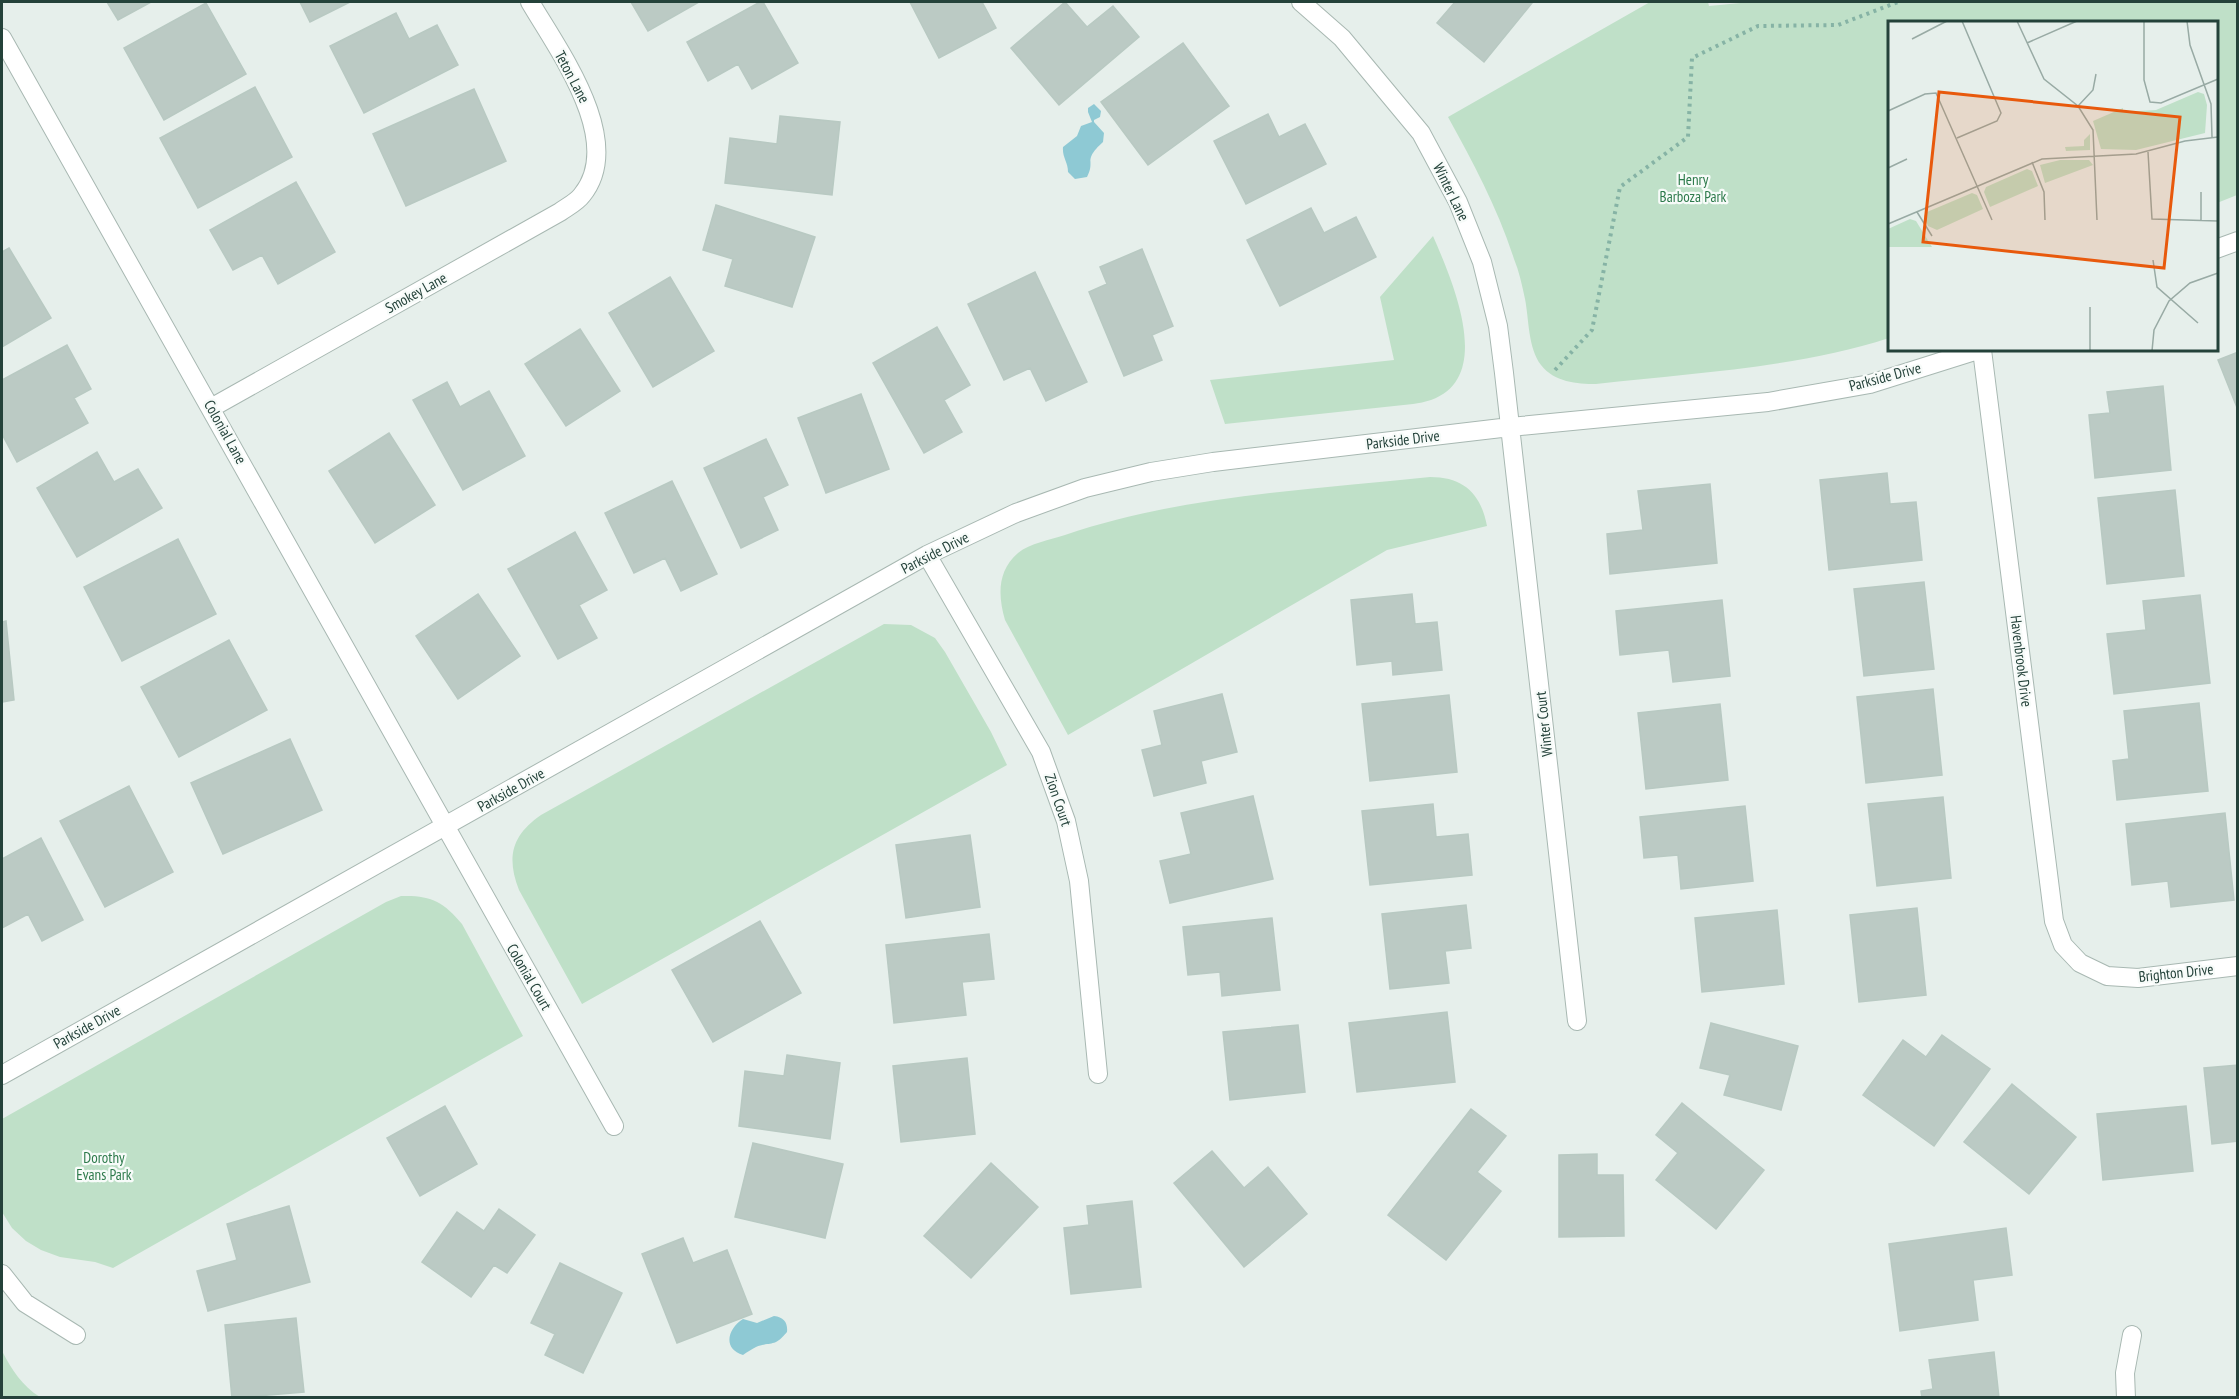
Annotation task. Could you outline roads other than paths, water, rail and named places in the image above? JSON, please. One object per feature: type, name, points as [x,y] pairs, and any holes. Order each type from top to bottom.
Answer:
[{"type":"street","name":"Teton Lane","points":[[530,2],[584,98],[596,136],[597,157]]},
{"type":"street","name":"Winter Lane","points":[[1301,2],[1342,38],[1421,133],[1458,202],[1482,262],[1498,326],[1510,427]]},
{"type":"street","name":"Colonial Lane","points":[[2,38],[445,828]]},
{"type":"street","name":"Smokey Lane","points":[[211,408],[560,212],[582,196],[593,175],[597,157]]},
{"type":"street","points":[[2218,249],[2238,241]]},
{"type":"street","name":"Parkside Drive","points":[[2,1075],[927,555],[1016,513],[1085,488],[1151,472],[1213,462],[1510,427],[1767,402],[1870,384],[1977,351]]},
{"type":"street","name":"Havenbrook Drive","points":[[1980,351],[2054,921],[2063,945],[2080,963]]},
{"type":"street","name":"Winter Court","points":[[1510,427],[1577,1021]]},
{"type":"street","name":"Zion Court","points":[[927,555],[1041,752],[1066,821],[1079,881],[1098,1074]]},
{"type":"street","name":"Colonial Court","points":[[445,828],[614,1126]]},
{"type":"street","name":"Brighton Drive","points":[[2080,963],[2107,976],[2138,978],[2238,966]]},
{"type":"street","points":[[2,1274],[26,1304],[76,1335]]},
{"type":"street","points":[[2126,1398],[2125,1373],[2133,1335]]},
{"type":"water","points":[[1094,104],[1101,111],[1100,117],[1094,122],[1104,133],[1103,142],[1091,157],[1087,177],[1075,179],[1068,172],[1063,147],[1077,136],[1081,126],[1092,122],[1088,108]]},
{"type":"water","points":[[774,1316],[783,1319],[787,1326],[787,1332],[779,1340],[756,1347],[743,1355],[732,1348],[731,1333],[743,1319],[757,1323]]},
{"type":"park label","name":"Henry Barboza Park","points":[[1693,188]]},
{"type":"park label","name":"Dorothy Evans Park","points":[[104,1166]]}]
